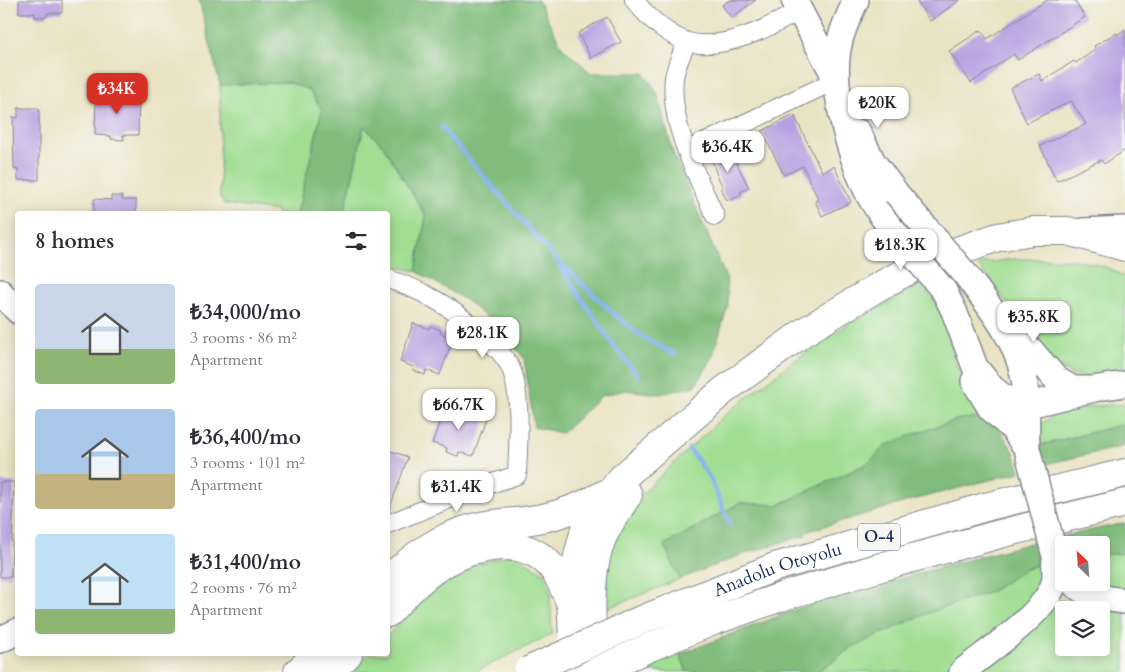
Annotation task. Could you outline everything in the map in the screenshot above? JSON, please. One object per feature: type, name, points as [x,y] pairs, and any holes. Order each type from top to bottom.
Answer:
[{"type":"main road","points":[[580,672],[575,660],[571,594],[587,522],[622,478],[723,391],[804,332],[878,287],[922,263],[998,237],[1032,231],[1068,231],[1122,257]]},
{"type":"main road","points":[[922,263],[988,253],[1037,249],[1072,250],[1122,257]]},
{"type":"main road","points":[[605,672],[597,656],[591,617],[592,582],[600,542],[617,510],[674,434]]},
{"type":"main road","name":"Anadolu Otoyolu","points":[[527,672],[639,621],[775,567],[989,506],[1125,473]]},
{"type":"main road","points":[[390,578],[416,554],[454,534],[476,527],[561,514],[583,506],[613,490]]},
{"type":"main road","name":"Anadolu Otoyolu","points":[[595,672],[713,621],[781,597],[990,536],[1125,503]]},
{"type":"main road","points":[[390,611],[422,580],[446,562],[470,552],[492,547],[518,547],[538,554],[550,565],[571,604]]},
{"type":"main road","points":[[298,672],[315,656]]},
{"type":"main road","points":[[330,672],[346,656]]},
{"type":"street","points":[[634,0],[656,23],[670,33],[687,42],[710,44],[736,39],[777,23],[804,4],[812,34],[836,80],[873,162],[896,193],[966,275],[1010,339],[1018,357],[1024,379],[1027,449],[1055,550]]},
{"type":"street","points":[[812,34],[856,0]]},
{"type":"street","points":[[856,0],[842,35],[837,56],[836,80],[844,124],[858,171],[865,188],[889,226],[944,291],[959,323],[975,367],[991,387],[1002,396],[1026,406],[1098,388],[1125,384]]},
{"type":"street","points":[[687,42],[674,76],[675,109],[687,151],[715,216]]},
{"type":"street","points":[[687,151],[836,80]]},
{"type":"street","points":[[1068,231],[1125,229]]},
{"type":"street","points":[[390,280],[414,288],[448,308],[506,359],[512,370],[515,383],[518,434],[517,475],[467,492],[390,523]]},
{"type":"street","points":[[0,292],[15,308]]},
{"type":"street","points":[[985,300],[1056,379],[1073,389],[1098,388]]},
{"type":"street","points":[[959,323],[966,365],[977,388],[991,410],[1013,429],[1027,449]]},
{"type":"street","points":[[962,672],[1022,624],[1048,596],[1055,578]]},
{"type":"street","points":[[1084,591],[1098,597],[1125,601]]},
{"type":"street","points":[[0,640],[15,632]]},
{"type":"green space","points":[[199,0],[538,0],[562,47],[591,73],[644,73],[657,93],[673,153],[726,278],[728,305],[712,359],[695,386],[660,394],[626,390],[601,396],[562,433],[534,427],[524,358],[500,329],[467,301],[416,271],[426,216],[384,147],[364,126],[345,211],[298,211],[322,110],[309,90],[288,82],[220,85]]},
{"type":"green space","points":[[288,82],[309,90],[322,110],[298,211],[277,211],[224,204],[220,197],[220,85]]},
{"type":"green space","points":[[364,126],[384,147],[426,216],[416,271],[390,265],[390,211],[345,211]]},
{"type":"green space","points":[[1014,259],[1062,259],[1086,262],[1110,269],[1125,278],[1125,372],[1090,376],[1072,375],[1054,364],[977,264]]},
{"type":"green space","points":[[921,285],[938,305],[946,324],[956,365],[992,419],[960,419],[917,433],[885,446],[868,463],[778,505],[740,503],[664,545],[680,579],[603,610],[608,551],[634,501],[726,414],[792,362],[850,323]]},
{"type":"green space","points":[[1125,404],[1125,424],[1037,446],[1035,431],[1043,422],[1053,416],[1076,409]]},
{"type":"green space","points":[[981,417],[992,419],[1014,452],[1020,472],[909,501],[805,532],[806,535],[744,554],[680,579],[664,545],[740,503],[779,505],[868,463],[885,446],[960,419]]},
{"type":"green space","points":[[1125,424],[1125,446],[1041,465],[1037,446]]},
{"type":"green space","points":[[1125,523],[1125,553],[1110,554],[1110,536],[1065,536]]},
{"type":"green space","points":[[1038,541],[1045,562],[1026,569],[990,592],[925,614],[852,647],[817,672],[687,672],[680,654],[797,609],[879,584]]},
{"type":"green space","points":[[1125,553],[1125,592],[1110,588],[1110,554]]},
{"type":"green space","points":[[514,554],[545,574],[550,591],[552,634],[475,672],[349,672],[366,656],[390,656],[390,633],[443,581],[469,566]]},
{"type":"green space","points":[[1045,562],[1047,577],[1031,604],[946,672],[817,672],[852,647],[925,614],[990,592],[1026,569]]},
{"type":"green space","points":[[1054,600],[1062,601],[1055,601],[1055,656],[1110,656],[1110,609],[1125,613],[1125,672],[979,672]]},
{"type":"green space","points":[[680,654],[687,672],[651,672],[659,663]]},
{"type":"building","points":[[19,0],[62,0],[62,13],[47,13],[47,17],[35,17],[35,13],[19,13]]},
{"type":"building","points":[[730,0],[756,0],[731,18],[722,5]]},
{"type":"building","points":[[916,0],[960,0],[930,21]]},
{"type":"building","points":[[1047,0],[1074,0],[1085,17],[1018,60],[1014,54],[971,83],[949,51],[981,30],[987,39]]},
{"type":"building","points":[[607,17],[621,42],[591,58],[578,33]]},
{"type":"building","points":[[1125,29],[1125,150],[1104,164],[1101,160],[1057,181],[1040,146],[1086,124],[1071,101],[1027,123],[1010,88],[1039,74],[1042,81],[1074,61],[1076,63],[1096,49],[1094,46]]},
{"type":"building","points":[[113,92],[125,92],[125,95],[139,95],[138,135],[123,135],[124,140],[111,139],[111,136],[95,135],[96,95],[113,95]]},
{"type":"building","points":[[18,108],[39,108],[39,180],[18,180],[18,170],[14,169],[13,117],[18,118]]},
{"type":"building","points":[[794,115],[822,172],[834,166],[851,202],[822,216],[815,201],[818,199],[803,166],[784,175],[762,131]]},
{"type":"building","points":[[727,144],[749,188],[740,192],[741,195],[731,200],[726,199],[722,190],[722,185],[716,173],[710,152]]},
{"type":"building","points":[[111,196],[122,196],[122,200],[136,200],[136,211],[94,211],[94,199],[111,200]]},
{"type":"building","points":[[413,323],[429,329],[430,326],[441,330],[440,333],[453,338],[440,375],[426,370],[425,375],[413,370],[414,367],[400,362]]},
{"type":"building","points":[[446,405],[462,410],[463,407],[474,411],[473,414],[486,419],[473,456],[459,452],[458,456],[446,452],[447,448],[432,443]]},
{"type":"building","points":[[390,451],[408,457],[390,507]]},
{"type":"building","points":[[0,482],[14,482],[11,577],[0,577]]},
{"type":"waterway","points":[[441,127],[553,256],[616,316],[644,338],[675,354]]},
{"type":"waterway","points":[[558,264],[614,346],[639,377]]},
{"type":"waterway","points":[[689,448],[710,478],[730,525]]}]
